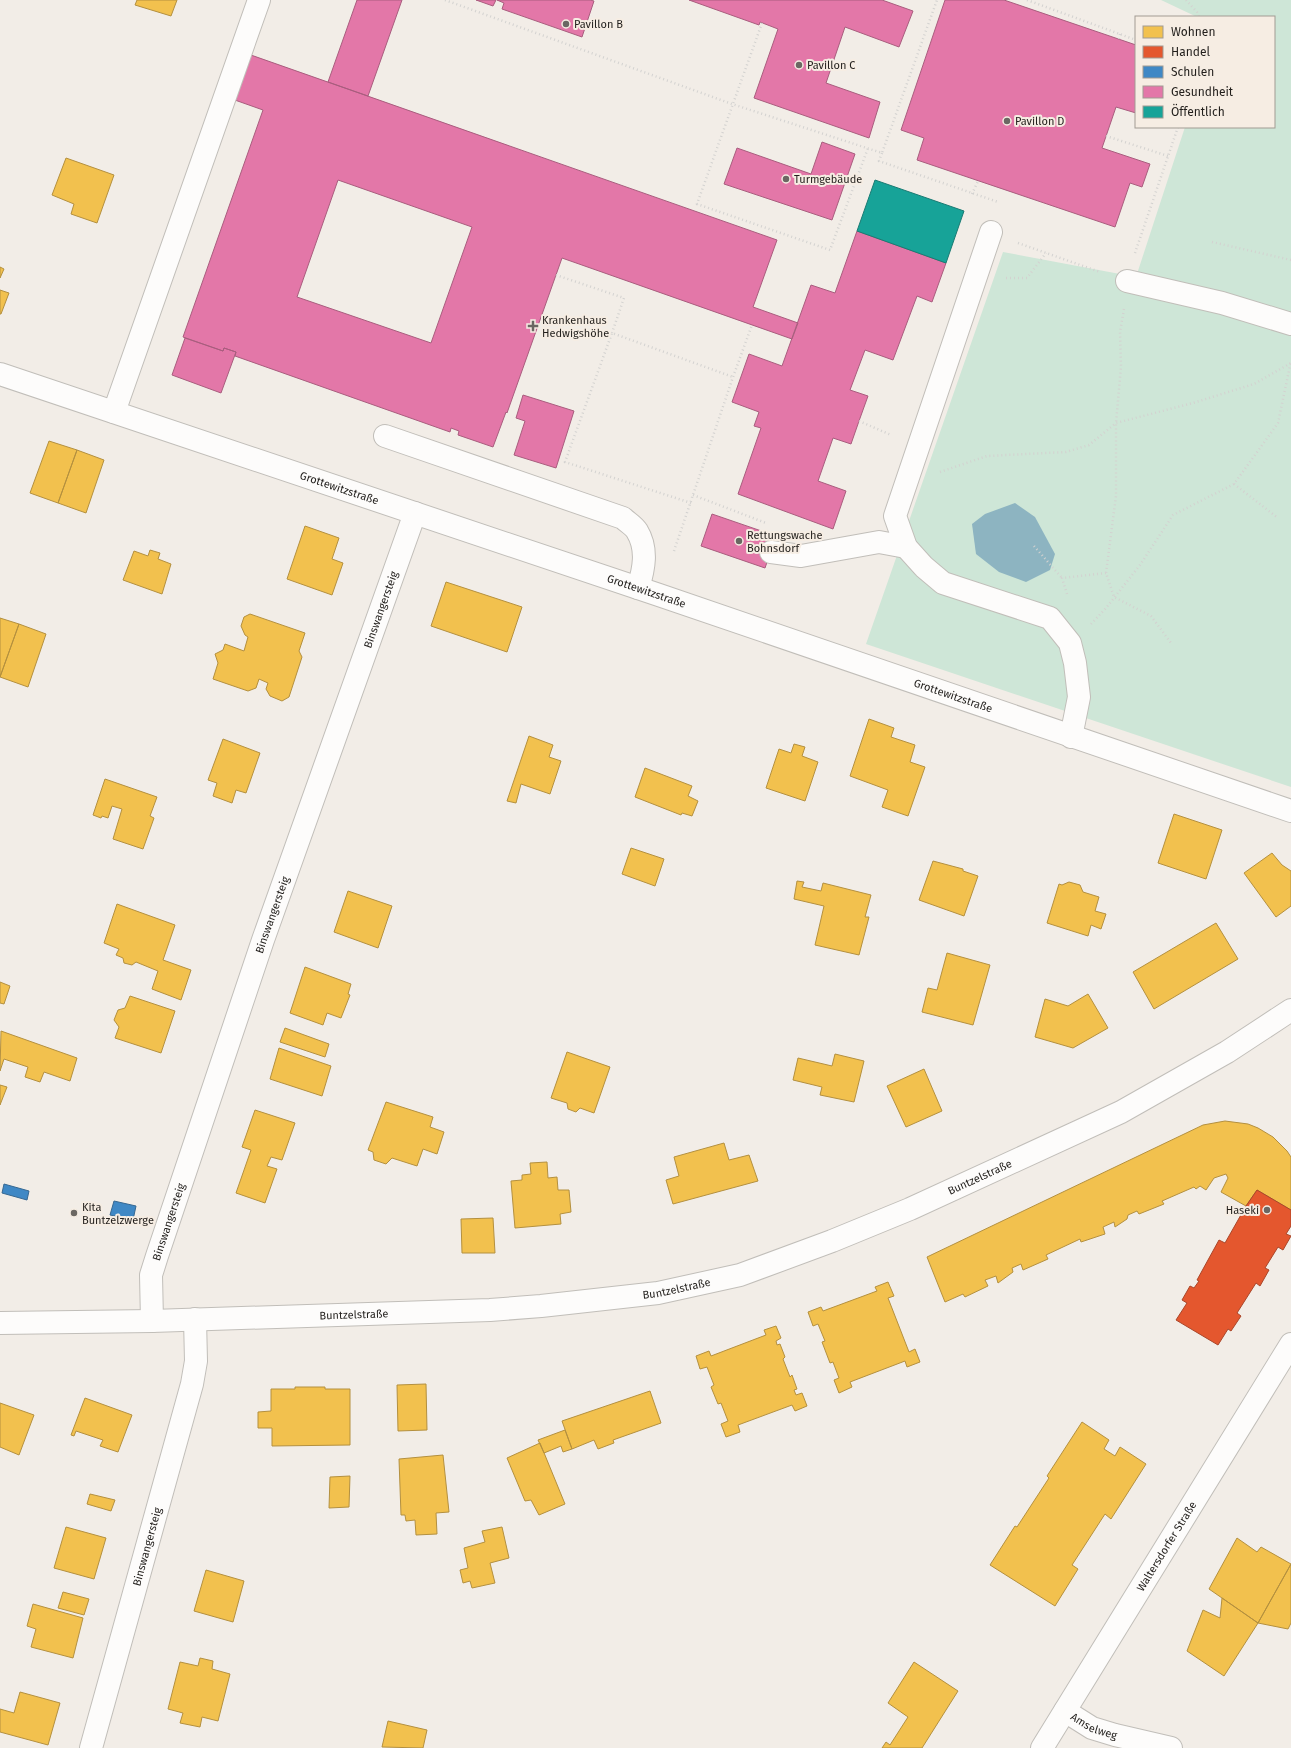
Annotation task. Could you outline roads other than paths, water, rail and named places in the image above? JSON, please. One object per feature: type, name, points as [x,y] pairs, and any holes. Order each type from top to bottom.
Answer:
[{"type":"street","points":[[114,412],[259,0]]},
{"type":"street","points":[[991,232],[895,516],[906,547],[924,567],[943,583],[1050,618],[1070,643],[1075,663],[1079,697],[1071,737]]},
{"type":"street","points":[[1127,281],[1222,303],[1291,324]]},
{"type":"street","name":"Grottewitzstraße","points":[[0,374],[638,588],[1291,811]]},
{"type":"street","points":[[385,436],[623,518],[637,530],[645,551],[643,571],[638,588]]},
{"type":"street","name":"Binswangersteig","points":[[152,1321],[151,1275],[156,1256],[263,940],[415,513]]},
{"type":"street","points":[[770,552],[801,556],[879,542],[906,547]]},
{"type":"street","name":"Buntzelstraße","points":[[0,1323],[152,1321],[483,1310],[541,1306],[658,1293],[740,1275],[832,1241],[910,1209],[1121,1112],[1227,1052],[1291,1010]]},
{"type":"street","name":"Binswangersteig","points":[[91,1748],[192,1384],[196,1361],[195,1319]]},
{"type":"street","name":"Waltersdorfer Straße","points":[[1042,1748],[1291,1344]]},
{"type":"street","name":"Amselweg","points":[[1065,1711],[1092,1728],[1129,1739],[1171,1748]]},
{"type":"water","points":[[1015,503],[1035,517],[1055,554],[1050,570],[1026,582],[999,572],[976,554],[972,524],[985,514]]},
{"type":"place","name":"Pavillon B","points":[[566,24]]},
{"type":"place","name":"Pavillon C","points":[[799,65]]},
{"type":"place","name":"Pavillon D","points":[[1007,121]]},
{"type":"place","name":"Turmgebäude","points":[[786,179]]},
{"type":"place","name":"Krankenhaus Hedwigshöhe","points":[[533,326]]},
{"type":"place","name":"Rettungswache Bohnsdorf","points":[[739,541]]},
{"type":"place","name":"Haseki","points":[[1267,1210]]},
{"type":"place","name":"Kita Buntzelzwerge","points":[[74,1213]]}]
